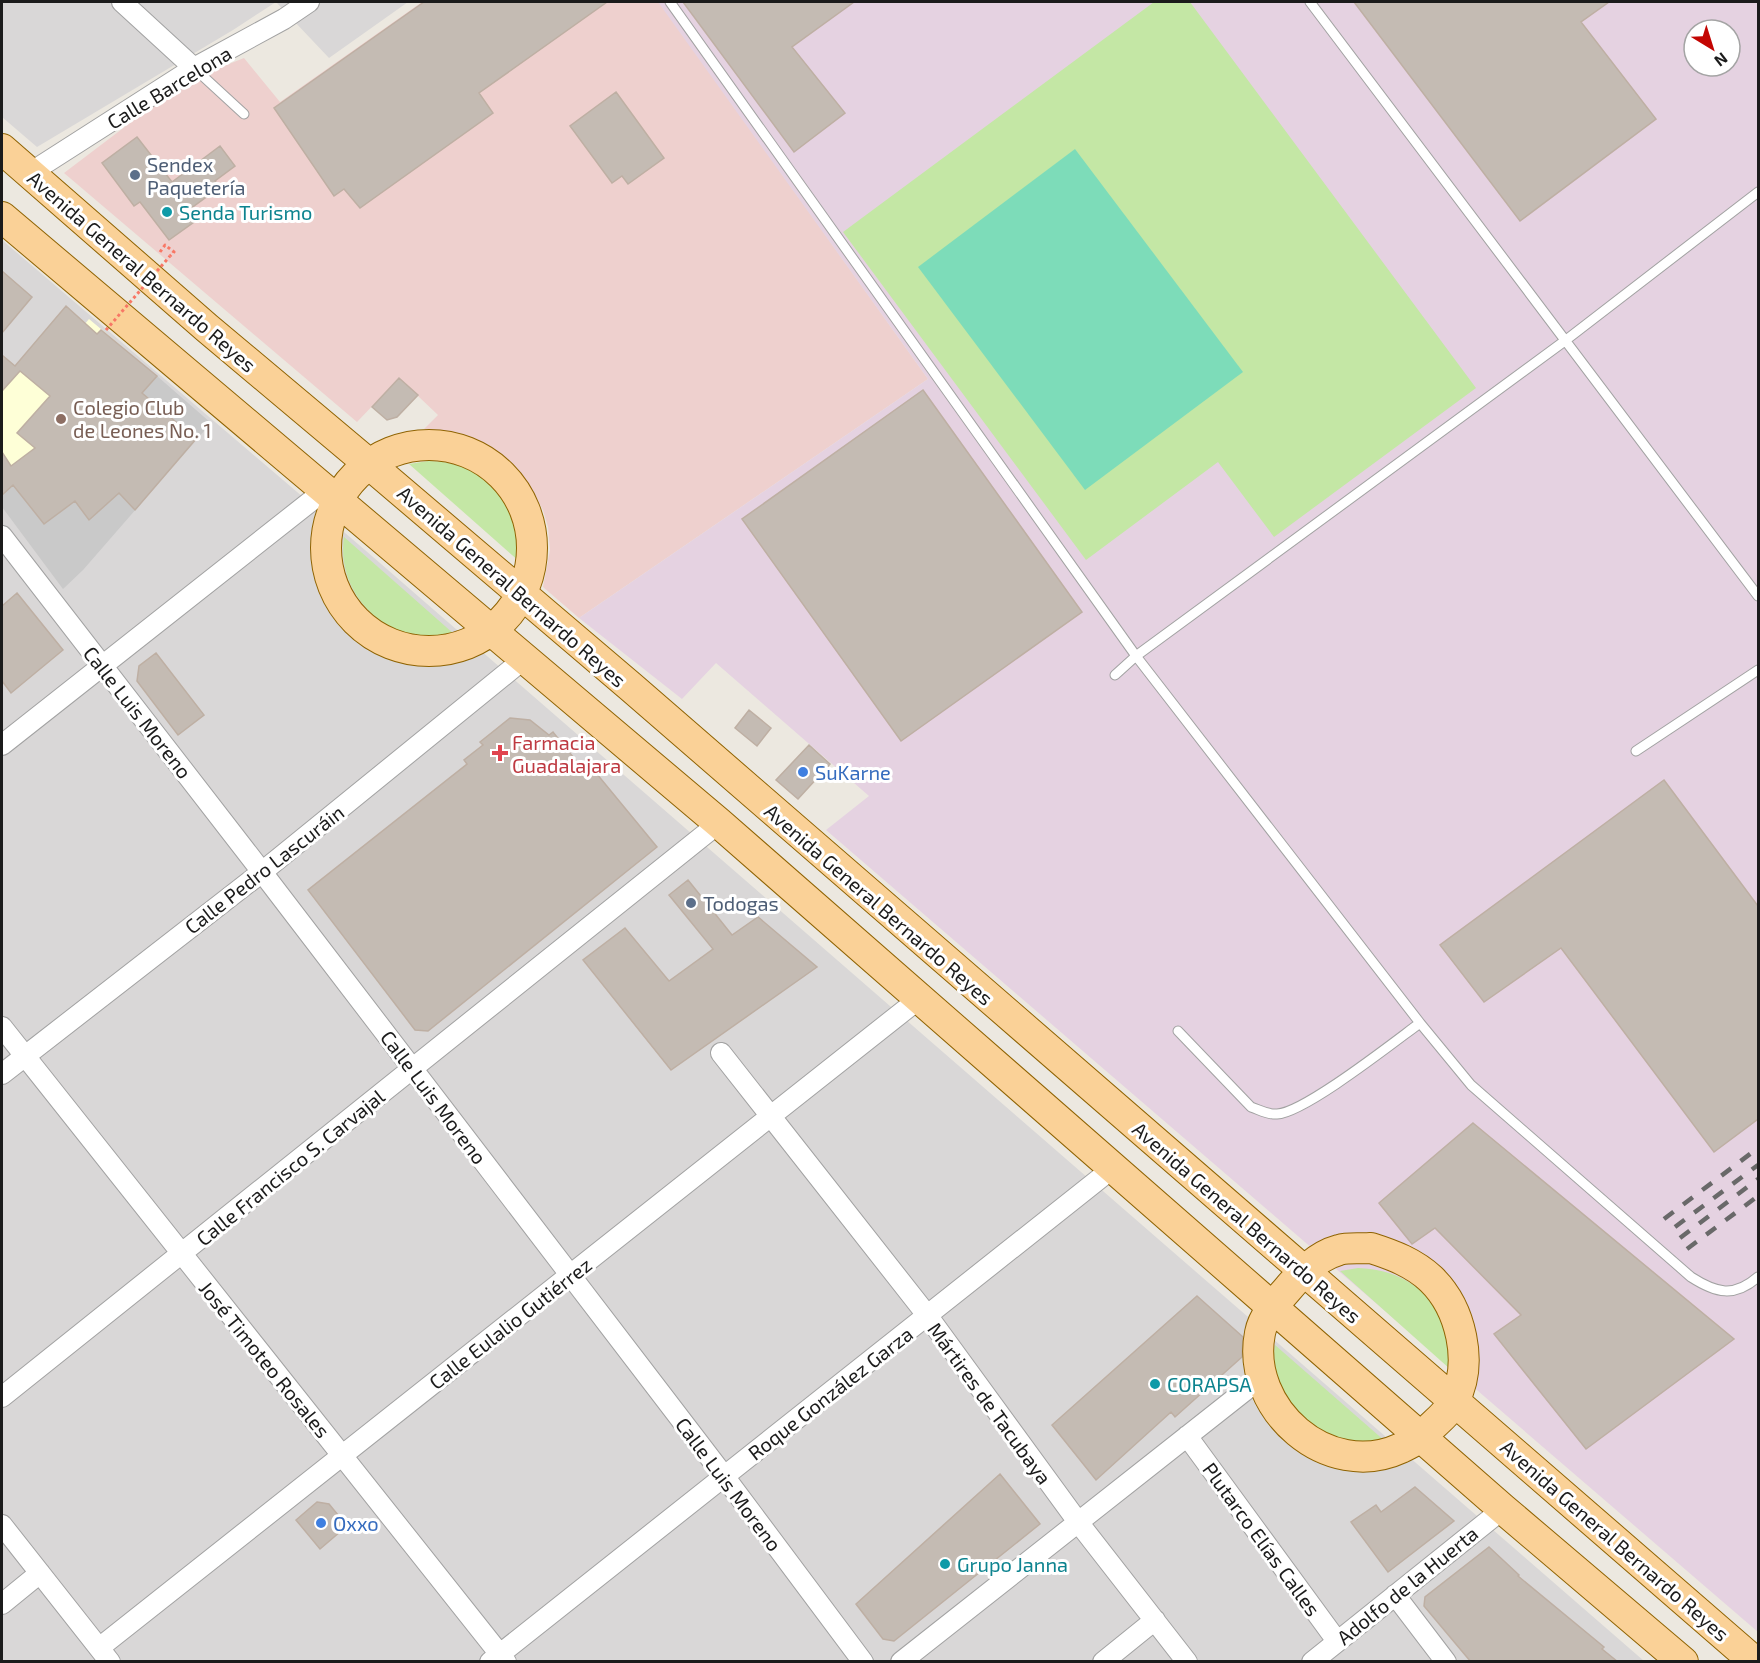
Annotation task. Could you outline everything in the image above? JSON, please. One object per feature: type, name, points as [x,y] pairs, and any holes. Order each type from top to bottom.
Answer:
[{"type":"main road","name":"Avenida General Bernardo Reyes","points":[[2,149],[207,328],[631,687],[1454,1401],[1754,1656]]},
{"type":"main road","points":[[2,217],[719,823],[1503,1509],[1683,1662]]},
{"type":"main road","points":[[429,445],[459,449],[480,458],[496,470],[518,496],[531,532],[532,558],[528,579],[521,596],[508,614],[491,631],[466,645],[446,651],[419,652],[390,645],[352,619],[337,598],[329,579],[325,559],[325,538],[330,495],[369,464],[394,451],[412,446],[429,445]]},
{"type":"main road","points":[[1371,1248],[1403,1259],[1431,1279],[1452,1306],[1462,1338],[1463,1370],[1454,1401],[1422,1438],[1391,1452],[1357,1457],[1326,1450],[1303,1437],[1284,1421],[1267,1395],[1261,1377],[1258,1355],[1260,1330],[1272,1307],[1303,1271],[1321,1258],[1340,1249],[1371,1248]]},
{"type":"street","points":[[122,2],[194,68]]},
{"type":"street","name":"Calle Barcelona","points":[[30,173],[143,108],[194,68],[284,19],[309,2]]},
{"type":"street","points":[[2,745],[103,665],[330,495]]},
{"type":"street","name":"Calle Luis Moreno","points":[[2,536],[724,1476],[863,1662]]},
{"type":"street","name":"Calle Pedro Lascuráin","points":[[2,1074],[262,872],[524,659]]},
{"type":"street","name":"Calle Francisco S. Carvajal","points":[[2,1397],[719,823]]},
{"type":"street","name":"Calle Eulalio Gutiérrez","points":[[105,1654],[342,1456],[920,998]]},
{"type":"street","name":"José Timoteo Rosales","points":[[2,1027],[342,1456],[498,1659]]},
{"type":"street","name":"Mártires de Tacubaya","points":[[721,1053],[927,1316],[1078,1522],[1187,1662]]},
{"type":"street","name":"Roque González Garza","points":[[498,1659],[724,1476],[1113,1168]]},
{"type":"street","points":[[901,1662],[1261,1377]]},
{"type":"street","name":"Plutarco Elías Calles","points":[[1187,1436],[1337,1641]]},
{"type":"street","name":"Adolfo de la Huerta","points":[[1312,1662],[1503,1509]]},
{"type":"street","points":[[2,1525],[105,1654]]},
{"type":"street","points":[[2,1604],[40,1573]]},
{"type":"street","points":[[1395,1595],[1446,1662]]},
{"type":"street","points":[[1103,1662],[1155,1620]]},
{"type":"lane","points":[[670,2],[1136,656],[1420,1023],[1471,1084],[1691,1277],[1721,1292],[1744,1288],[1758,1277]]},
{"type":"lane","points":[[1310,2],[1758,596]]},
{"type":"lane","points":[[194,68],[244,114]]},
{"type":"lane","points":[[1115,675],[1136,656],[1566,340],[1758,192]]},
{"type":"lane","points":[[1636,751],[1758,670]]},
{"type":"lane","points":[[1178,1031],[1251,1107],[1265,1113],[1278,1114],[1304,1104],[1326,1090],[1420,1023]]},
{"type":"path","points":[[106,330],[174,252],[165,245],[160,252]]},
{"type":"shaded area","points":[[2,2],[276,2],[37,147],[2,117]]},
{"type":"shaded area","points":[[276,2],[408,2],[329,58]]},
{"type":"shaded area","points":[[422,2],[659,2],[928,379],[579,618],[543,587],[550,550],[548,527],[543,510],[534,494],[511,463],[495,450],[460,433],[424,429],[438,415],[399,378],[357,422],[64,173],[184,82],[244,58],[280,102]]},
{"type":"shaded area","points":[[658,2],[1758,2],[1758,1632],[826,830],[869,796],[716,663],[682,699],[579,618],[928,379]]},
{"type":"shaded area","points":[[2,240],[365,550],[1644,1661],[2,1661]]},
{"type":"shaded area","name":"Colegio Club de Leones No. 1","points":[[89,319],[157,376],[68,479],[13,485],[2,495],[2,355],[35,383]]},
{"type":"shaded area","points":[[157,376],[211,423],[83,570],[63,589],[2,507],[2,495],[13,485],[68,479]]},
{"type":"green space","points":[[1154,2],[1190,2],[1476,388],[1274,537],[1218,462],[1086,560],[843,232]]},
{"type":"green space","points":[[1075,149],[1243,372],[1085,490],[918,267]]},
{"type":"green space","points":[[428,461],[448,463],[467,469],[484,478],[498,490],[509,505],[517,522],[521,541],[520,562],[409,464]]},
{"type":"green space","points":[[344,537],[454,634],[432,637],[410,634],[390,626],[373,614],[359,599],[349,580],[344,559]]},
{"type":"green space","points":[[1358,1268],[1389,1273],[1415,1286],[1426,1296],[1435,1307],[1449,1336],[1450,1369],[1340,1271]]},
{"type":"green space","points":[[1275,1345],[1386,1442],[1364,1446],[1320,1434],[1283,1395],[1276,1374]]},
{"type":"building","points":[[424,2],[607,2],[479,93],[493,113],[360,208],[344,189],[334,196],[274,108]]},
{"type":"building","points":[[683,2],[854,2],[792,47],[845,113],[794,152]]},
{"type":"building","points":[[1354,2],[1609,2],[1581,22],[1656,119],[1520,221]]},
{"type":"building","points":[[616,92],[664,158],[628,184],[622,176],[612,183],[570,126]]},
{"type":"building","points":[[137,137],[172,182],[220,146],[235,166],[215,181],[220,187],[186,212],[194,222],[169,240],[140,202],[134,206],[102,163]]},
{"type":"building","points":[[2,271],[32,297],[2,333]]},
{"type":"building","points":[[66,306],[97,334],[101,330],[157,376],[142,393],[196,439],[135,510],[119,493],[89,520],[75,501],[44,524],[13,485],[2,495],[2,452],[11,466],[35,448],[17,433],[50,396],[20,371],[2,391],[2,355],[15,366]]},
{"type":"building","points":[[399,378],[418,395],[397,417],[387,420],[372,407]]},
{"type":"building","points":[[923,390],[1082,612],[901,741],[742,519]]},
{"type":"building","points":[[17,593],[63,650],[11,693],[2,681],[2,606]]},
{"type":"building","points":[[156,653],[204,715],[178,735],[137,681],[139,666]]},
{"type":"building","points":[[749,710],[771,728],[757,746],[735,728]]},
{"type":"building","points":[[510,718],[530,720],[549,735],[553,732],[586,773],[592,768],[657,847],[428,1031],[415,1030],[308,890],[467,764],[464,760],[483,745],[480,742]]},
{"type":"building","name":"SuKarne","points":[[809,745],[830,764],[798,799],[776,780]]},
{"type":"building","points":[[1664,780],[1758,906],[1758,1119],[1714,1152],[1561,948],[1484,1002],[1440,945]]},
{"type":"building","points":[[688,880],[732,935],[758,917],[817,967],[671,1070],[583,960],[625,928],[669,981],[713,949],[669,895]]},
{"type":"building","points":[[1473,1123],[1734,1339],[1586,1449],[1494,1334],[1521,1315],[1435,1228],[1412,1244],[1379,1203]]},
{"type":"building","name":"CORAPSA","points":[[1197,1296],[1243,1337],[1242,1357],[1175,1417],[1171,1412],[1096,1480],[1052,1425]]},
{"type":"building","name":"Grupo Janna","points":[[1000,1474],[1040,1524],[894,1641],[883,1639],[856,1604]]},
{"type":"building","points":[[1415,1487],[1454,1521],[1388,1572],[1351,1522],[1376,1505],[1381,1512]]},
{"type":"building","name":"Oxxo","points":[[317,1502],[329,1504],[347,1526],[320,1549],[296,1520]]},
{"type":"building","points":[[1489,1547],[1518,1576],[1604,1647],[1602,1649],[1618,1662],[1471,1662],[1424,1606],[1425,1597]]},
{"type":"railway","points":[[1664,1219],[1758,1148]]},
{"type":"railway","points":[[1675,1227],[1758,1165]]},
{"type":"railway","points":[[1680,1238],[1758,1179]]},
{"type":"railway","points":[[1687,1249],[1758,1196]]},
{"type":"place","name":"Sendex Paquetería","points":[[135,175]]},
{"type":"place","name":"Senda Turismo","points":[[167,212]]},
{"type":"place","name":"Colegio Club de Leones No. 1","points":[[61,419]]},
{"type":"place","name":"Farmacia Guadalajara","points":[[500,753]]},
{"type":"place","name":"SuKarne","points":[[803,772]]},
{"type":"place","name":"Todogas","points":[[691,903]]},
{"type":"place","name":"CORAPSA","points":[[1155,1384]]},
{"type":"place","name":"Oxxo","points":[[321,1523]]},
{"type":"place","name":"Grupo Janna","points":[[945,1564]]}]
